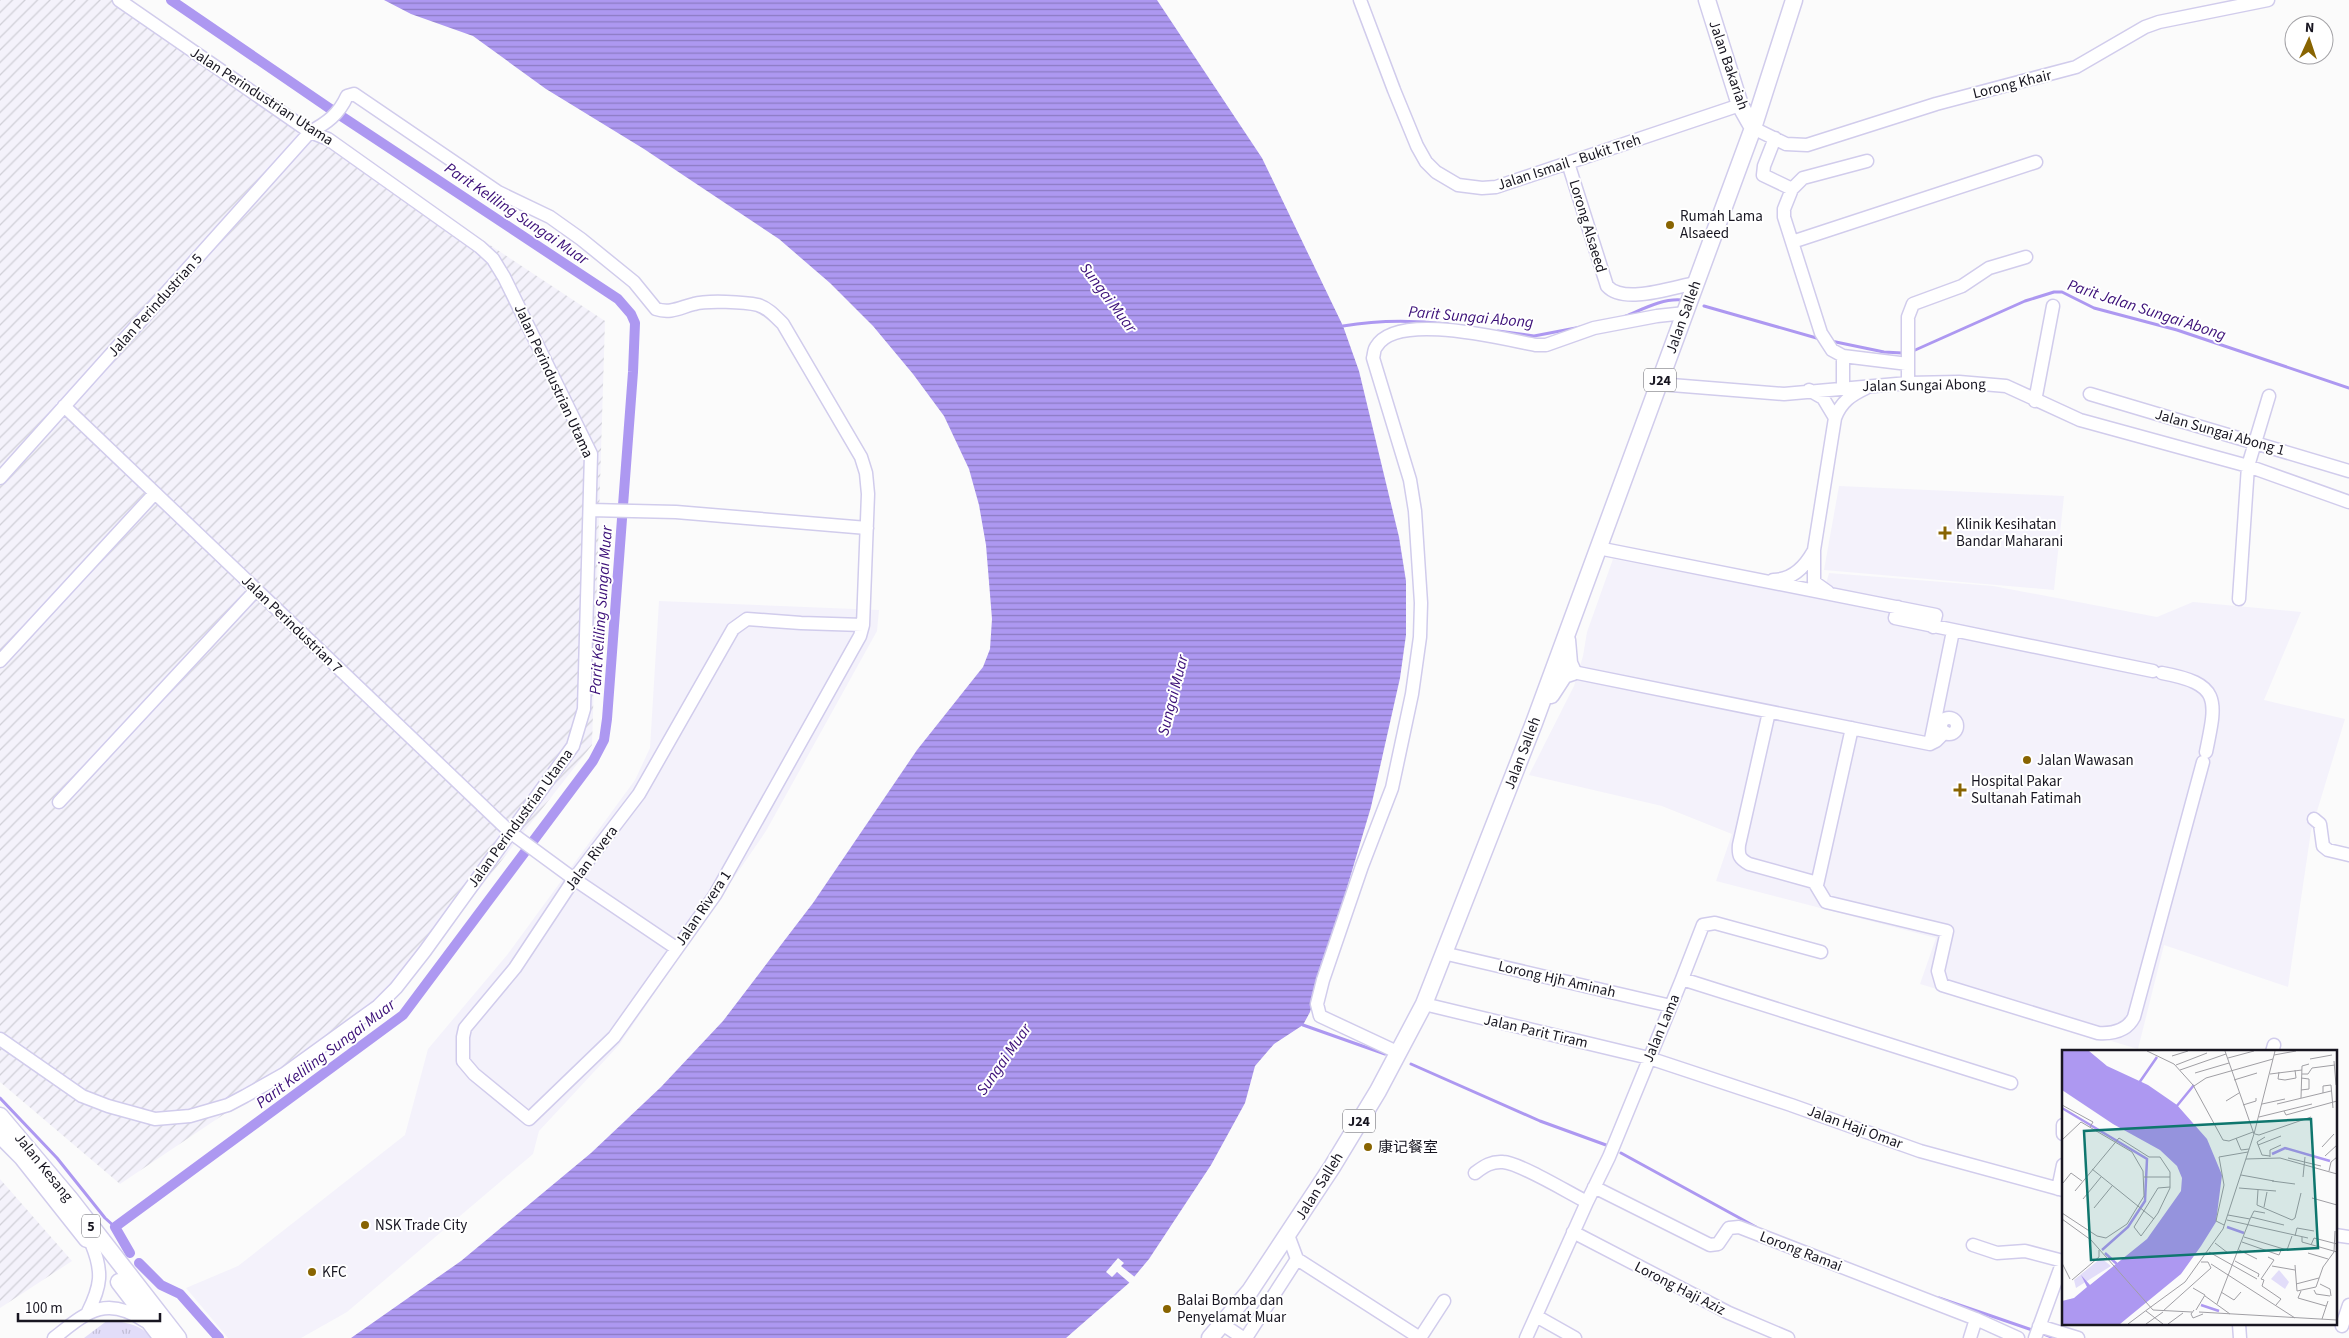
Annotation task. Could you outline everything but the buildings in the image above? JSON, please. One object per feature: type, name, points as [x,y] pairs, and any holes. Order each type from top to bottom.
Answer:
[{"type":"main road","name":"Jalan Bakariah","points":[[1707,0],[1740,105],[1753,128]]},
{"type":"main road","name":"J24","points":[[1753,128],[1794,0]]},
{"type":"main road","points":[[1740,105],[1750,104],[1766,89]]},
{"type":"main road","name":"Jalan Salleh","points":[[1210,1338],[1250,1291],[1288,1235],[1378,1091],[1424,1004],[1538,714],[1753,128]]},
{"type":"main road","points":[[1538,714],[1564,675],[1573,672],[1568,662],[1567,632]]},
{"type":"main road","name":"Jalan Kesang","points":[[0,1116],[70,1199],[178,1338]]},
{"type":"main road","name":"Jalan Kesang","points":[[0,1135],[22,1158],[92,1245],[162,1338]]},
{"type":"street","name":"Jalan Perindustrian Utama","points":[[0,1039],[82,1096],[155,1119],[173,1119],[228,1105],[284,1074],[378,1006],[396,988],[516,836],[573,746],[584,709],[591,454],[529,326],[493,260],[480,246],[328,139],[310,132],[119,0]]},
{"type":"street","name":"Jalan Ismail - Bukit Treh","points":[[1360,0],[1417,146],[1436,172],[1458,185],[1482,188],[1496,187],[1740,105]]},
{"type":"street","name":"Lorong Khair","points":[[1753,128],[1786,144],[1807,145],[1936,104],[2076,67],[2145,27],[2160,22],[2268,0]]},
{"type":"street","name":"Jalan Perindustrian 5","points":[[0,478],[310,132],[333,118],[342,108],[347,96],[354,94],[498,192],[550,217],[581,239],[634,282],[656,309],[674,311],[699,303],[749,304],[758,305],[772,313],[782,324],[861,457],[868,487],[867,528]]},
{"type":"street","points":[[1775,138],[1764,166],[1763,175],[1792,189]]},
{"type":"street","points":[[1867,161],[1803,178],[1792,189],[1783,213],[1820,333],[1828,345],[1843,356],[1908,364]]},
{"type":"street","points":[[1792,242],[2036,162]]},
{"type":"street","name":"Lorong Alsaeed","points":[[1568,163],[1607,286],[1612,291],[1632,296],[1696,283]]},
{"type":"street","points":[[1908,383],[1908,317],[1912,304],[1962,286],[1989,268],[2026,257]]},
{"type":"street","points":[[2035,401],[2053,306]]},
{"type":"street","points":[[1398,1052],[1326,1020],[1320,1016],[1317,1008],[1323,980],[1359,875],[1392,788],[1412,694],[1420,637],[1421,603],[1415,511],[1410,480],[1373,358],[1376,347],[1391,334],[1406,330],[1441,329],[1536,345],[1546,345],[1594,328],[1656,316],[1685,314]]},
{"type":"street","points":[[1843,356],[1843,387]]},
{"type":"street","name":"Jalan Sungai Abong","points":[[1659,384],[1770,393],[1908,383],[1985,383],[2006,386],[2035,401],[2080,420],[2248,466],[2349,502]]},
{"type":"street","points":[[1832,594],[1814,582],[1814,550],[1835,418],[1843,403],[1851,395],[1873,385]]},
{"type":"street","points":[[1809,390],[1828,403],[1835,418]]},
{"type":"street","name":"Jalan Sungai Abong 1","points":[[2090,394],[2349,470]]},
{"type":"street","points":[[2239,599],[2248,466],[2269,396]]},
{"type":"street","name":"Jalan Perindustrian 7","points":[[64,406],[516,836],[574,879],[676,948]]},
{"type":"street","points":[[0,661],[155,493]]},
{"type":"street","points":[[590,510],[676,512],[867,528],[864,625]]},
{"type":"street","points":[[1598,548],[1832,594],[1896,613],[1936,615],[1933,627],[2182,676],[2199,683],[2210,695],[2213,716],[2205,757],[2134,1018],[2130,1024],[2117,1032],[2098,1032],[1942,985],[1938,980],[1938,972],[1947,932],[1826,902],[1819,892],[1817,885],[1852,728]]},
{"type":"street","points":[[1763,580],[1778,580],[1798,572],[1806,565],[1814,550]]},
{"type":"street","points":[[59,802],[256,590]]},
{"type":"street","name":"Jalan Rivera","points":[[490,1086],[474,1074],[463,1061],[462,1037],[465,1028],[515,968],[574,879],[639,794],[733,629],[747,618],[801,623],[864,625]]},
{"type":"street","name":"Jalan Rivera 1","points":[[490,1086],[529,1119],[614,1037],[715,895],[860,636],[864,625]]},
{"type":"street","points":[[1573,672],[1930,744],[1941,725],[1953,631]]},
{"type":"street","points":[[1769,712],[1738,855],[1749,864],[1810,880],[1817,885]]},
{"type":"street","points":[[2314,819],[2320,824],[2323,846],[2328,850],[2349,855]]},
{"type":"street","points":[[1682,979],[1703,925],[1707,923],[1821,952]]},
{"type":"street","name":"Lorong Hjh Aminah","points":[[1443,953],[1671,1006]]},
{"type":"street","name":"Jalan Lama","points":[[1526,1338],[1609,1157],[1682,979],[2011,1083]]},
{"type":"street","name":"Jalan Parit Tiram","points":[[1424,1004],[1649,1058]]},
{"type":"street","name":"Jalan Haji Omar","points":[[1649,1058],[1790,1104],[1920,1151],[2060,1189]]},
{"type":"street","points":[[1476,1173],[1485,1165],[1495,1162],[1511,1163],[1587,1202]]},
{"type":"street","points":[[2060,1189],[2062,1173]]},
{"type":"street","name":"Lorong Ramai","points":[[1594,1187],[1710,1244],[1718,1244],[1729,1228],[1739,1226],[1976,1319],[2018,1338]]},
{"type":"street","name":"Lorong Haji Aziz","points":[[1573,1232],[1729,1313],[1788,1338]]},
{"type":"street","points":[[1288,1235],[1297,1259],[1420,1338],[1444,1301]]},
{"type":"street","points":[[2336,1235],[2349,1237]]},
{"type":"street","points":[[88,1312],[96,1296],[100,1278],[98,1261],[92,1245]]},
{"type":"street","points":[[1973,1245],[1996,1253],[2025,1251],[2062,1261]]},
{"type":"street","points":[[1222,1324],[1245,1338],[1297,1259]]},
{"type":"street","points":[[2062,1264],[2037,1333],[2078,1338]]},
{"type":"street","points":[[2342,1326],[2349,1305]]},
{"type":"street","points":[[54,1338],[88,1312],[103,1308],[117,1308],[133,1312],[151,1325]]},
{"type":"street","points":[[1536,1316],[1575,1338]]},
{"type":"street","points":[[1970,1338],[1976,1319]]},
{"type":"shaded area","points":[[0,0],[119,0],[605,321],[592,745],[390,1003],[120,1184],[0,1082]]},
{"type":"shaded area","name":"Klinik Kesihatan Bandar Maharani","points":[[1839,486],[2064,496],[2054,590],[1824,570]]},
{"type":"shaded area","name":"Hospital Pakar Sultanah Fatimah","points":[[1613,559],[1822,598],[1829,573],[1993,586],[2157,617],[2193,602],[2301,612],[2264,700],[2345,719],[2311,831],[2288,987],[2164,945],[2138,1049],[1920,984],[1936,938],[1716,881],[1732,834],[1662,806],[1529,775],[1574,686],[1583,656],[1587,632]]},
{"type":"shaded area","points":[[659,601],[879,610],[877,631],[766,831],[619,1045],[539,1131],[533,1154],[347,1312],[301,1338],[228,1338],[186,1288],[238,1266],[405,1135],[428,1049],[507,955],[635,780],[650,748]]},
{"type":"shaded area","points":[[0,1179],[72,1261],[0,1308]]},
{"type":"green space","points":[[108,1320],[137,1327],[151,1338],[84,1338]]},
{"type":"water","name":"Sungai Muar","points":[[384,0],[1157,0],[1262,158],[1343,326],[1359,371],[1399,537],[1406,581],[1406,635],[1400,678],[1371,807],[1310,1012],[1303,1025],[1274,1044],[1255,1066],[1245,1103],[1211,1165],[1149,1259],[1129,1283],[1066,1338],[351,1338],[461,1261],[591,1153],[661,1087],[723,1021],[813,903],[917,750],[983,667],[990,649],[992,619],[986,545],[979,505],[969,469],[944,416],[913,374],[873,326],[830,283],[779,239],[644,149],[546,89],[473,36],[411,14]]},
{"type":"pier","points":[[1118,1258],[1124,1263],[1121,1266],[1136,1278],[1131,1284],[1117,1272],[1112,1277],[1106,1272]]},
{"type":"waterway","name":"Parit Keliling Sungai Muar","points":[[130,1253],[115,1227],[403,1015],[593,761],[604,740],[607,719],[635,323],[631,314],[618,299],[329,108],[171,0]]},
{"type":"waterway","name":"Parit Jalan Sungai Abong","points":[[1913,351],[2025,301],[2054,292],[2062,292],[2094,308],[2177,330],[2349,388]]},
{"type":"waterway","name":"Parit Sungai Abong","points":[[1626,316],[1660,302],[1682,300]]},
{"type":"waterway","name":"Parit Jalan Sungai Abong","points":[[1704,306],[1820,339]]},
{"type":"waterway","name":"Parit Sungai Abong","points":[[1343,326],[1395,321],[1448,324]]},
{"type":"waterway","name":"Parit Sungai Abong","points":[[1498,331],[1534,336],[1581,327]]},
{"type":"waterway","name":"Parit Jalan Sungai Abong","points":[[1831,341],[1884,352],[1902,353]]},
{"type":"waterway","points":[[1303,1025],[1385,1054]]},
{"type":"waterway","points":[[1411,1064],[1540,1121],[1606,1145]]},
{"type":"waterway","points":[[0,1098],[57,1158],[105,1218],[115,1227]]},
{"type":"waterway","points":[[1621,1153],[1756,1227]]},
{"type":"waterway","name":"Parit Keliling Sungai Muar","points":[[139,1263],[161,1285],[180,1294],[219,1338]]},
{"type":"waterway","points":[[1939,1298],[2035,1331]]},
{"type":"waterway","points":[[2041,1333],[2054,1338]]},
{"type":"place","name":"Rumah Lama Alsaeed","points":[[1670,225]]},
{"type":"place","name":"Klinik Kesihatan Bandar Maharani","points":[[1945,533]]},
{"type":"place","name":"Jalan Wawasan","points":[[2027,760]]},
{"type":"place","name":"Hospital Pakar Sultanah Fatimah","points":[[1960,790]]},
{"type":"place","name":"康记餐室","points":[[1368,1147]]},
{"type":"place","name":"NSK Trade City","points":[[365,1225]]},
{"type":"place","name":"KFC","points":[[312,1272]]},
{"type":"place","name":"Balai Bomba dan Penyelamat Muar","points":[[1167,1309]]}]
